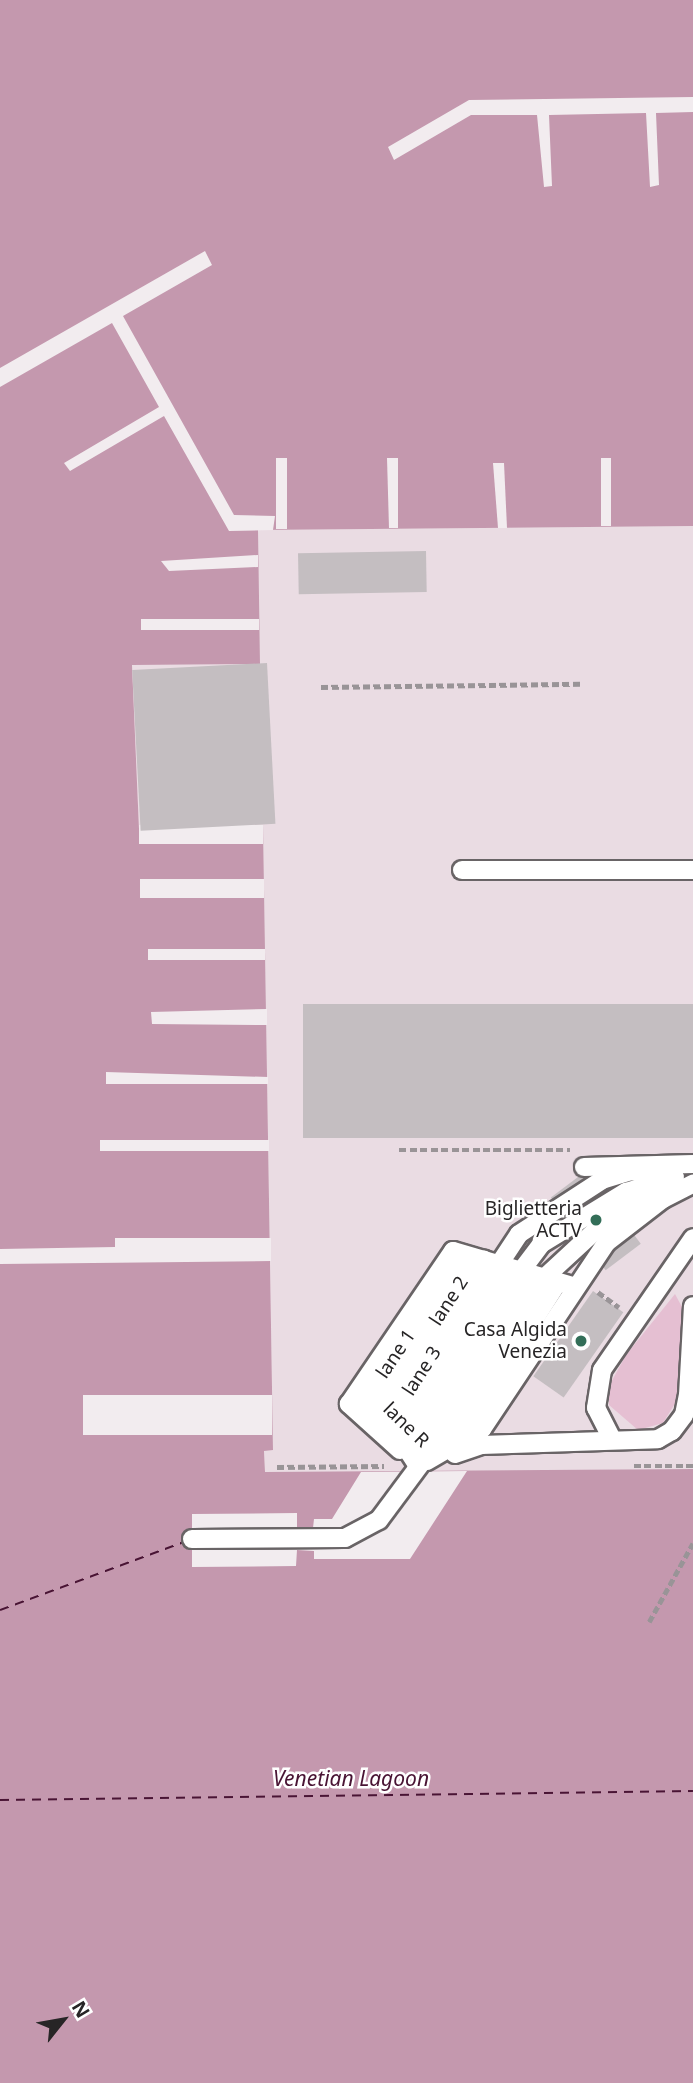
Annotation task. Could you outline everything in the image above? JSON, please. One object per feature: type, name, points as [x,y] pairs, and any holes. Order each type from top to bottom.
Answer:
[{"type":"lane","points":[[462,870],[693,870]]},
{"type":"lane","points":[[584,1167],[693,1164]]},
{"type":"lane","points":[[192,1539],[345,1538],[358,1534],[379,1520],[418,1466],[514,1269],[541,1244],[626,1192],[675,1177],[693,1176]]},
{"type":"lane","points":[[514,1269],[596,1230],[675,1177]]},
{"type":"lane","points":[[514,1269],[606,1243],[663,1199],[693,1184]]},
{"type":"lane","points":[[612,1439],[596,1408],[602,1370],[693,1238]]},
{"type":"lane","points":[[418,1466],[482,1429],[514,1269]]},
{"type":"lane","name":"lane R","points":[[418,1466],[349,1404],[514,1269]]},
{"type":"lane","name":"lane 3","points":[[418,1466],[411,1426],[514,1269]]},
{"type":"lane","name":"lane 1","points":[[418,1466],[377,1419],[514,1269]]},
{"type":"lane","points":[[418,1466],[481,1445],[658,1439],[672,1431],[684,1415],[693,1306]]},
{"type":"path","points":[[321,687],[581,684]]},
{"type":"path","points":[[399,1150],[573,1150]]},
{"type":"path","points":[[649,1622],[693,1543]]},
{"type":"shaded area","points":[[693,526],[693,1469],[265,1473],[264,1450],[273,1450],[263,825],[139,829],[132,665],[260,664],[257,530]]},
{"type":"shaded area","points":[[675,1294],[682,1307],[679,1397],[663,1423],[638,1430],[609,1405],[609,1386],[626,1355]]},
{"type":"water","name":"Venetian Lagoon","points":[[0,0],[693,0],[693,526],[258,530],[260,664],[132,665],[139,829],[263,825],[273,1450],[264,1451],[265,1472],[693,1469],[693,2083],[0,2083]]},
{"type":"pier","points":[[693,97],[693,112],[656,113],[659,185],[650,187],[646,113],[549,115],[552,186],[544,187],[537,115],[471,115],[394,160],[388,147],[469,100]]},
{"type":"pier","points":[[205,251],[212,265],[123,316],[234,515],[275,516],[273,530],[229,531],[164,416],[70,471],[64,463],[159,407],[112,323],[0,387],[0,368]]},
{"type":"pier","points":[[276,458],[287,458],[287,529],[276,529]]},
{"type":"pier","points":[[387,458],[398,458],[398,528],[389,528]]},
{"type":"pier","points":[[601,458],[611,458],[611,526],[601,526]]},
{"type":"pier","points":[[493,463],[504,463],[507,528],[498,528]]},
{"type":"pier","points":[[258,555],[258,567],[169,571],[161,561]]},
{"type":"pier","points":[[141,619],[259,619],[259,630],[141,630]]},
{"type":"pier","points":[[139,825],[263,825],[263,844],[139,844]]},
{"type":"pier","points":[[140,879],[264,879],[264,898],[140,898]]},
{"type":"pier","points":[[148,949],[265,949],[265,960],[148,960]]},
{"type":"pier","points":[[267,1009],[267,1025],[152,1024],[151,1012]]},
{"type":"pier","points":[[106,1072],[268,1077],[268,1084],[106,1084]]},
{"type":"pier","points":[[100,1140],[269,1140],[269,1151],[100,1151]]},
{"type":"pier","points":[[115,1238],[271,1238],[271,1261],[0,1264],[0,1249],[115,1247]]},
{"type":"pier","points":[[83,1395],[272,1395],[272,1435],[83,1435]]},
{"type":"pier","points":[[467,1471],[410,1559],[314,1559],[314,1551],[297,1550],[296,1566],[192,1567],[192,1514],[297,1513],[297,1528],[313,1528],[314,1519],[332,1519],[361,1472]]},
{"type":"building","points":[[426,551],[427,592],[299,594],[298,553]]},
{"type":"building","points":[[267,663],[275,824],[141,831],[132,670]]},
{"type":"building","points":[[303,1004],[693,1004],[693,1138],[303,1138]]},
{"type":"building","name":"Biglietteria ACTV","points":[[586,1171],[641,1244],[606,1270],[551,1197]]},
{"type":"building","name":"Casa Algida Venezia","points":[[593,1291],[623,1312],[564,1397],[533,1376]]},
{"type":"ferry route","points":[[0,1610],[184,1542]]},
{"type":"ferry route","points":[[0,1800],[693,1791]]},
{"type":"place","name":"Biglietteria ACTV","points":[[596,1220]]},
{"type":"place","name":"Casa Algida Venezia","points":[[581,1341]]}]
